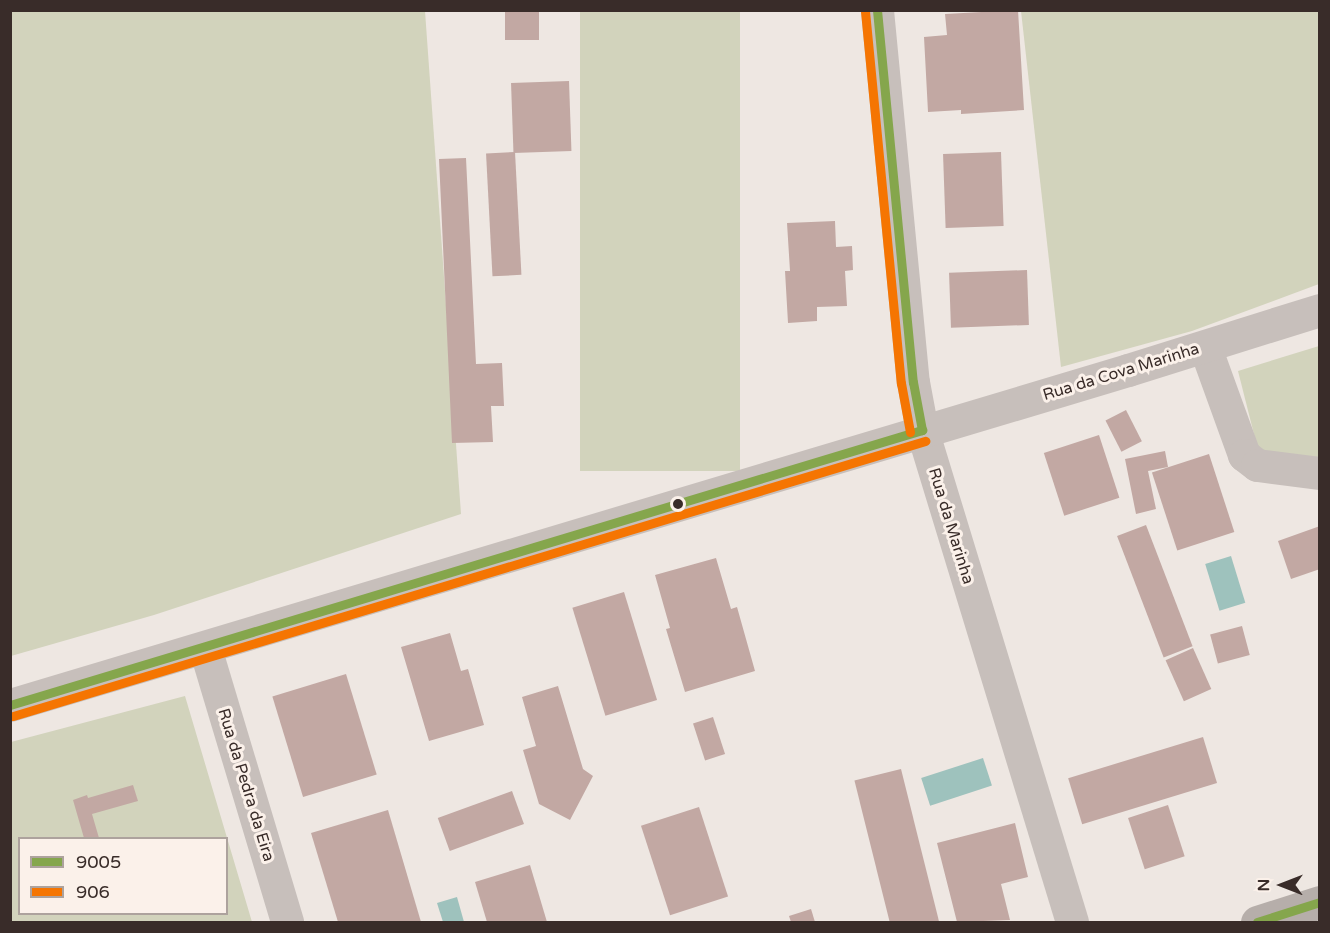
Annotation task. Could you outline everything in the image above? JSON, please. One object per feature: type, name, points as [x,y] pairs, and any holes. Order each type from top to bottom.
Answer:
[{"type":"main road","points":[[1257,922],[1320,902]]},
{"type":"street","name":"Rua da Marinha","points":[[877,10],[913,382],[922,430],[1072,922]]},
{"type":"street","name":"Rua da Cova Marinha","points":[[10,705],[1205,347],[1320,310]]},
{"type":"street","points":[[1205,347],[1244,455],[1257,465],[1320,473]]},
{"type":"street","name":"Rua da Pedra da Eira","points":[[205,648],[287,922]]},
{"type":"green space","points":[[11,11],[425,11],[461,514],[154,615],[11,656]]},
{"type":"green space","points":[[580,11],[740,11],[740,471],[580,471]]},
{"type":"green space","points":[[1021,11],[1319,11],[1319,284],[1192,331],[1061,367]]},
{"type":"green space","points":[[1319,346],[1319,464],[1258,450],[1238,371]]},
{"type":"green space","points":[[185,696],[227,837],[18,837],[18,915],[228,915],[228,841],[252,922],[11,922],[11,742]]},
{"type":"water","points":[[1231,556],[1245,603],[1220,611],[1205,564]]},
{"type":"water","points":[[983,758],[992,786],[930,806],[921,778]]},
{"type":"water","points":[[457,897],[464,922],[443,922],[437,903]]},
{"type":"building","points":[[505,10],[539,10],[539,40],[505,40]]},
{"type":"building","points":[[1018,10],[1024,110],[961,114],[961,110],[928,112],[924,37],[947,35],[945,14]]},
{"type":"building","points":[[569,81],[571,151],[513,153],[511,83]]},
{"type":"building","points":[[515,152],[521,275],[492,276],[486,154]]},
{"type":"building","points":[[1001,152],[1004,226],[946,228],[943,154]]},
{"type":"building","points":[[466,158],[476,364],[502,363],[504,406],[491,406],[493,442],[452,443],[439,159]]},
{"type":"building","points":[[835,221],[836,247],[852,246],[853,270],[845,271],[847,306],[817,307],[817,321],[788,323],[785,271],[790,271],[787,223]]},
{"type":"building","points":[[1027,270],[1029,325],[951,328],[949,273]]},
{"type":"building","points":[[1126,410],[1142,441],[1121,452],[1106,420]]},
{"type":"building","points":[[1099,435],[1119,498],[1064,516],[1044,453]]},
{"type":"building","points":[[1165,451],[1168,467],[1148,471],[1156,509],[1136,514],[1125,459]]},
{"type":"building","points":[[1209,454],[1234,532],[1177,551],[1152,473]]},
{"type":"building","points":[[1146,525],[1193,646],[1164,657],[1117,536]]},
{"type":"building","points":[[1320,526],[1320,569],[1291,579],[1278,541]]},
{"type":"building","points":[[716,558],[731,609],[737,607],[755,671],[685,692],[666,629],[670,628],[655,575]]},
{"type":"building","points":[[624,592],[657,700],[605,716],[572,608]]},
{"type":"building","points":[[1242,626],[1250,655],[1218,664],[1210,635]]},
{"type":"building","points":[[450,633],[461,671],[468,669],[484,725],[429,741],[401,647]]},
{"type":"building","points":[[1193,648],[1211,689],[1184,701],[1166,660]]},
{"type":"building","points":[[346,674],[377,774],[303,797],[272,697]]},
{"type":"building","points":[[558,686],[583,769],[593,776],[570,820],[539,804],[523,750],[536,746],[522,697]]},
{"type":"building","points":[[713,717],[725,754],[705,761],[693,723]]},
{"type":"building","points":[[1203,737],[1217,783],[1082,824],[1068,778]]},
{"type":"building","points":[[901,769],[939,922],[890,922],[854,781]]},
{"type":"building","points":[[133,785],[138,801],[92,814],[99,837],[84,837],[73,800],[87,795],[88,798]]},
{"type":"building","points":[[512,791],[524,824],[450,851],[438,818]]},
{"type":"building","points":[[1168,805],[1185,856],[1145,869],[1128,818]]},
{"type":"building","points":[[699,807],[728,896],[670,915],[641,826]]},
{"type":"building","points":[[388,810],[421,922],[338,922],[311,833]]},
{"type":"building","points":[[1015,823],[1028,877],[1001,884],[1010,920],[957,922],[937,843]]},
{"type":"building","points":[[530,865],[547,922],[487,922],[475,882]]},
{"type":"building","points":[[811,909],[815,922],[791,922],[789,916]]},
{"type":"transit line","name":"9005","points":[[877,10],[913,382],[922,430]]},
{"type":"transit line","name":"906","points":[[865,11],[901,383],[910,432]]},
{"type":"transit line","name":"9005","points":[[10,705],[922,430]]},
{"type":"transit line","name":"906","points":[[13,716],[925,441]]},
{"type":"transit line","name":"9005","points":[[1257,922],[1320,902]]}]
